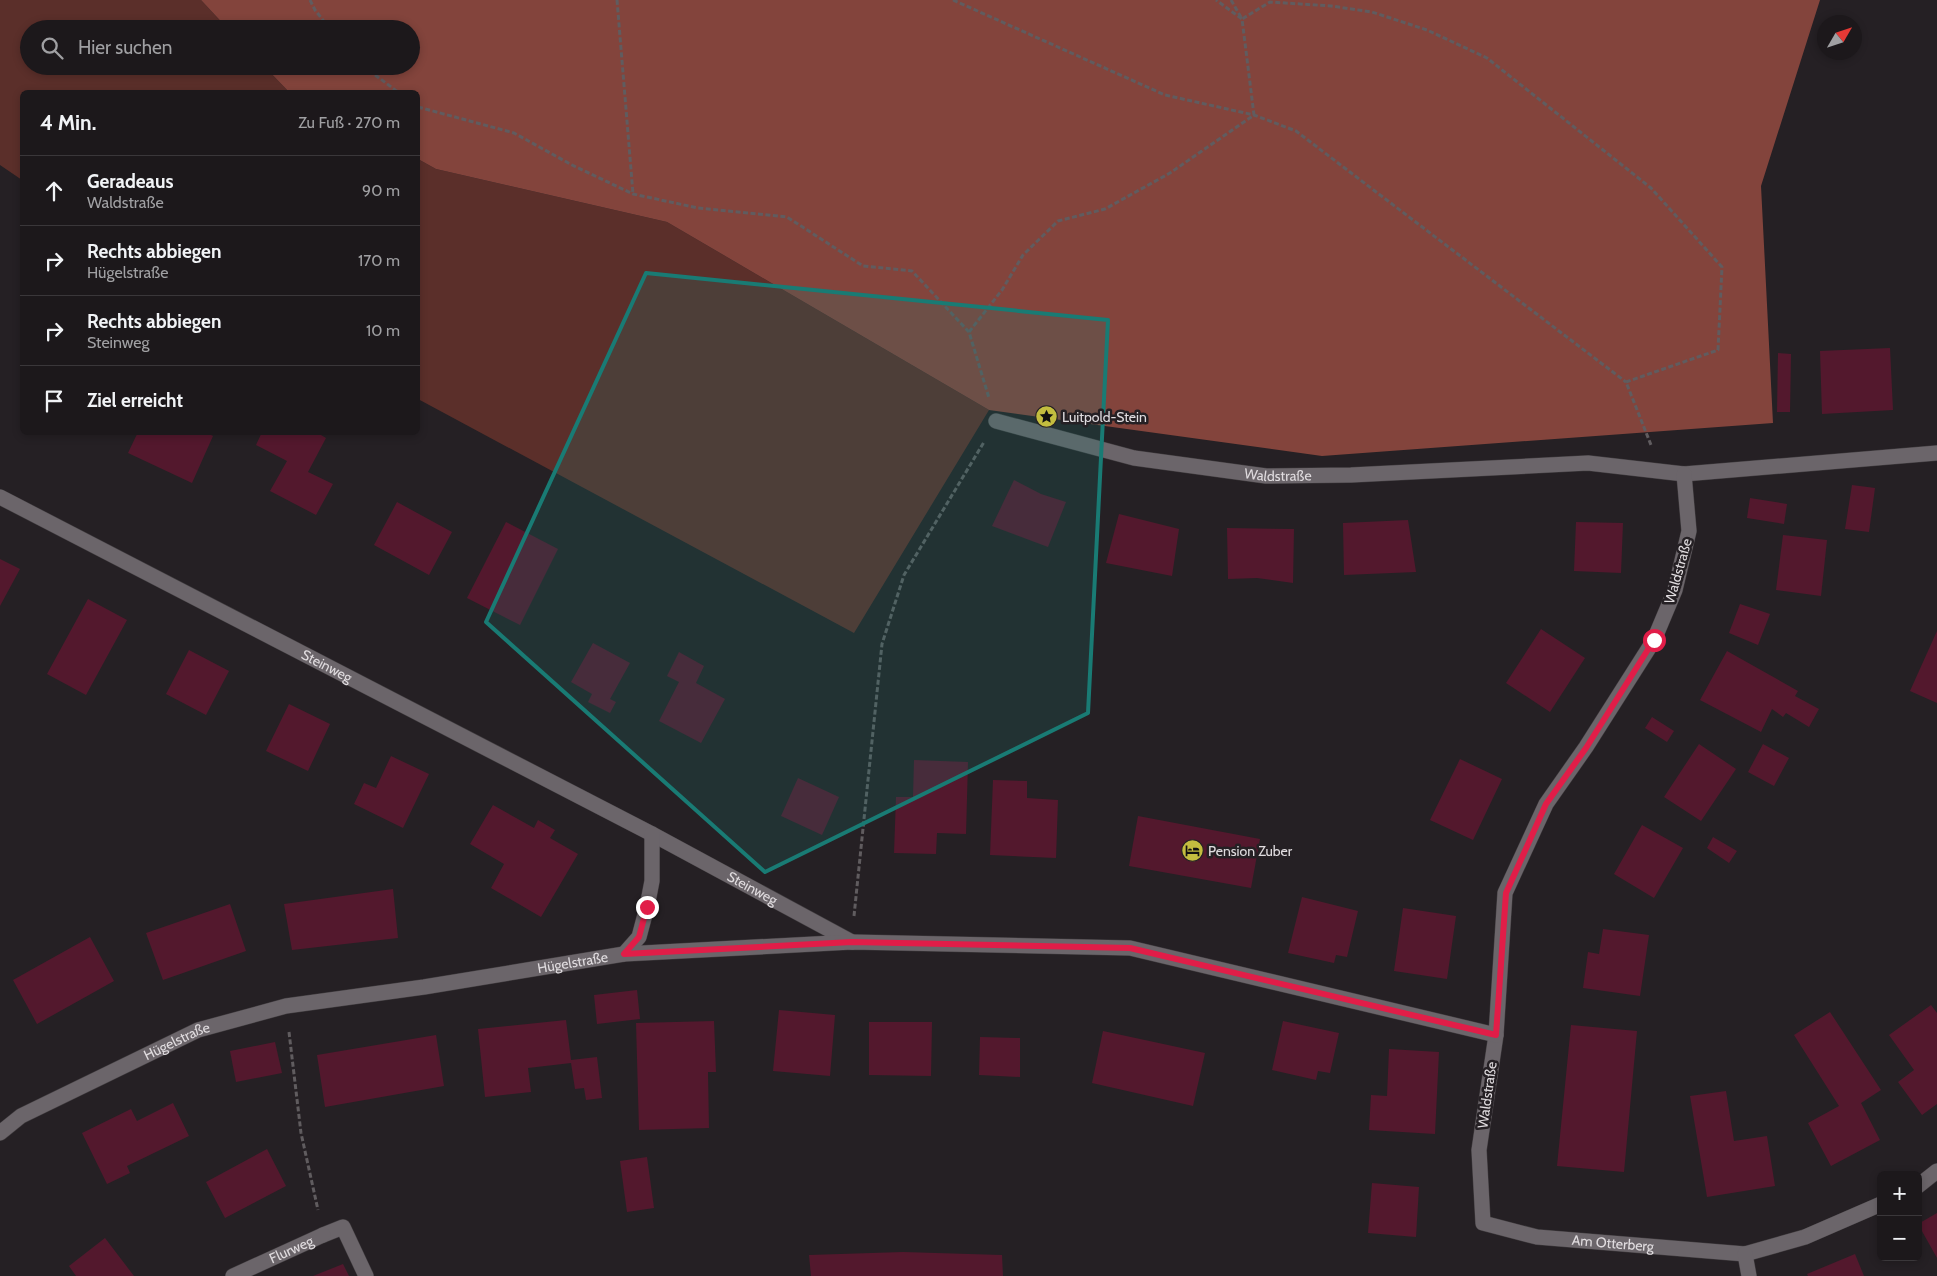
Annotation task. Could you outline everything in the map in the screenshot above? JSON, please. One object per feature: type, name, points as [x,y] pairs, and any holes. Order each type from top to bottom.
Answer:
[{"type":"street","name":"Waldstraße","points":[[996,421],[1134,458],[1266,476],[1351,475],[1588,464],[1684,474],[1937,453]]},
{"type":"street","name":"Waldstraße","points":[[1482,1223],[1479,1150],[1496,1035],[1506,893],[1546,804],[1586,748],[1654,640],[1675,590],[1689,531],[1684,474]]},
{"type":"street","name":"Steinweg","points":[[0,497],[652,834],[852,942]]},
{"type":"street","points":[[624,954],[639,937],[647,907],[652,881],[652,834]]},
{"type":"street","name":"Hügelstraße","points":[[0,1133],[20,1116],[198,1030],[286,1006],[424,987],[624,954],[852,942],[1130,948],[1496,1035]]},
{"type":"street","points":[[1922,1183],[1937,1171]]},
{"type":"street","name":"Am Otterberg","points":[[1482,1223],[1537,1237],[1745,1254],[1805,1237],[1877,1206]]},
{"type":"street","name":"Flurweg","points":[[233,1276],[343,1227],[366,1276]]},
{"type":"street","points":[[1745,1254],[1750,1276]]},
{"type":"path","points":[[310,0],[323,20]]},
{"type":"path","points":[[617,0],[633,194]]},
{"type":"path","points":[[952,0],[1165,95],[1254,115],[1296,131],[1626,382],[1661,472]]},
{"type":"path","points":[[1216,0],[1242,19]]},
{"type":"path","points":[[1231,0],[1242,19],[1254,115]]},
{"type":"path","points":[[1242,19],[1270,2],[1372,12],[1428,30],[1487,58],[1651,188],[1722,267],[1718,350],[1626,382]]},
{"type":"path","points":[[375,75],[395,90]]},
{"type":"path","points":[[420,108],[514,133],[572,165],[633,194],[698,208],[787,217],[863,266],[912,271],[969,332],[996,421],[904,574],[882,644],[852,942]]},
{"type":"path","points":[[969,332],[1002,290],[1023,255],[1058,221],[1105,209],[1170,173],[1254,115]]},
{"type":"path","points":[[286,1006],[301,1133],[323,1236]]},
{"type":"highlighted area","points":[[646,273],[1108,320],[1088,713],[765,872],[486,622]]},
{"type":"shaded area","points":[[0,0],[201,0],[220,20],[20,20],[20,75],[273,75],[287,90],[20,90],[20,179],[0,165]]},
{"type":"shaded area","points":[[201,0],[1820,0],[1761,186],[1773,423],[1322,456],[989,410],[667,222],[436,169],[420,160],[420,90],[287,90],[273,75],[420,75],[420,20],[220,20]]},
{"type":"shaded area","points":[[420,160],[436,169],[667,222],[989,410],[854,633],[420,400]]},
{"type":"building","points":[[1890,348],[1893,410],[1822,414],[1820,351]]},
{"type":"building","points":[[1778,353],[1791,354],[1790,412],[1777,412]]},
{"type":"building","points":[[137,435],[213,436],[192,483],[128,453]]},
{"type":"building","points":[[261,435],[321,435],[326,438],[308,472],[333,484],[316,515],[270,491],[287,461],[256,445]]},
{"type":"building","points":[[1014,480],[1041,494],[1066,502],[1048,547],[992,526]]},
{"type":"building","points":[[1852,485],[1875,488],[1869,532],[1845,529]]},
{"type":"building","points":[[1750,498],[1787,504],[1784,524],[1747,518]]},
{"type":"building","points":[[397,502],[452,532],[429,575],[374,545]]},
{"type":"building","points":[[1119,514],[1179,529],[1172,576],[1106,563]]},
{"type":"building","points":[[1408,520],[1416,572],[1344,575],[1343,523]]},
{"type":"building","points":[[506,522],[558,549],[520,625],[467,598]]},
{"type":"building","points":[[1576,522],[1623,523],[1621,573],[1574,571]]},
{"type":"building","points":[[1227,528],[1294,529],[1293,583],[1257,578],[1228,579]]},
{"type":"building","points":[[1783,535],[1827,540],[1821,596],[1776,590]]},
{"type":"building","points":[[0,559],[20,569],[0,606]]},
{"type":"building","points":[[88,599],[127,620],[86,695],[47,674]]},
{"type":"building","points":[[1740,604],[1770,614],[1758,645],[1729,633]]},
{"type":"building","points":[[1541,629],[1585,658],[1550,712],[1506,683]]},
{"type":"building","points":[[1937,631],[1937,703],[1910,691]]},
{"type":"building","points":[[593,643],[630,663],[610,699],[616,702],[610,713],[588,702],[592,694],[571,682]]},
{"type":"building","points":[[189,650],[229,671],[206,715],[166,694]]},
{"type":"building","points":[[1727,651],[1798,691],[1795,696],[1819,709],[1809,727],[1786,713],[1783,717],[1772,709],[1761,732],[1700,700]]},
{"type":"building","points":[[679,652],[704,666],[696,683],[725,699],[701,743],[659,721],[679,682],[667,676]]},
{"type":"building","points":[[289,704],[330,724],[308,771],[266,751]]},
{"type":"building","points":[[1652,717],[1674,731],[1667,742],[1645,728]]},
{"type":"building","points":[[1699,744],[1736,769],[1701,821],[1664,797]]},
{"type":"building","points":[[1763,744],[1789,758],[1774,786],[1748,772]]},
{"type":"building","points":[[391,756],[429,774],[403,828],[354,804],[364,783],[376,788]]},
{"type":"building","points":[[1460,759],[1502,779],[1473,840],[1430,820]]},
{"type":"building","points":[[914,760],[968,762],[966,834],[937,833],[936,854],[894,853],[896,797],[913,797]]},
{"type":"building","points":[[798,778],[839,797],[822,835],[781,816]]},
{"type":"building","points":[[993,780],[1027,781],[1027,798],[1058,800],[1056,858],[990,855]]},
{"type":"building","points":[[493,805],[534,828],[538,820],[555,830],[550,838],[578,854],[541,917],[491,888],[504,864],[470,844]]},
{"type":"building","points":[[1138,816],[1260,839],[1251,888],[1129,866]]},
{"type":"building","points":[[1642,825],[1683,848],[1654,898],[1614,874]]},
{"type":"building","points":[[1713,837],[1737,851],[1729,863],[1707,848]]},
{"type":"building","points":[[393,889],[398,938],[292,950],[284,904]]},
{"type":"building","points":[[1302,897],[1358,911],[1347,957],[1336,955],[1334,963],[1288,953]]},
{"type":"building","points":[[230,904],[246,951],[163,980],[146,933]]},
{"type":"building","points":[[1403,908],[1456,916],[1447,979],[1394,971]]},
{"type":"building","points":[[1603,929],[1649,935],[1640,996],[1583,988],[1588,952],[1599,954]]},
{"type":"building","points":[[90,937],[114,981],[37,1024],[13,980]]},
{"type":"building","points":[[637,990],[640,1019],[597,1024],[594,995]]},
{"type":"building","points":[[1931,1005],[1937,1013],[1937,1104],[1922,1115],[1898,1082],[1914,1070],[1889,1035]]},
{"type":"building","points":[[779,1010],[835,1015],[830,1076],[773,1071]]},
{"type":"building","points":[[1830,1012],[1881,1090],[1861,1103],[1880,1140],[1831,1166],[1808,1123],[1839,1106],[1794,1035]]},
{"type":"building","points":[[566,1020],[571,1060],[597,1057],[602,1098],[586,1100],[584,1088],[575,1089],[571,1063],[528,1068],[531,1092],[485,1097],[478,1029]]},
{"type":"building","points":[[714,1021],[716,1072],[708,1072],[709,1128],[639,1130],[636,1023]]},
{"type":"building","points":[[1283,1021],[1339,1033],[1330,1073],[1318,1071],[1316,1080],[1272,1070]]},
{"type":"building","points":[[869,1022],[932,1022],[931,1076],[869,1075]]},
{"type":"building","points":[[1571,1025],[1637,1031],[1624,1172],[1557,1166]]},
{"type":"building","points":[[1103,1031],[1205,1053],[1193,1106],[1092,1083]]},
{"type":"building","points":[[436,1035],[444,1086],[325,1107],[317,1055]]},
{"type":"building","points":[[980,1037],[1020,1038],[1020,1077],[979,1075]]},
{"type":"building","points":[[275,1042],[282,1073],[236,1082],[230,1051]]},
{"type":"building","points":[[1389,1049],[1439,1052],[1435,1134],[1369,1130],[1371,1095],[1387,1096]]},
{"type":"building","points":[[1726,1091],[1734,1141],[1767,1136],[1775,1186],[1707,1197],[1690,1096]]},
{"type":"building","points":[[173,1103],[189,1136],[127,1166],[130,1173],[107,1184],[82,1133],[131,1109],[137,1121]]},
{"type":"building","points":[[267,1149],[286,1186],[225,1218],[206,1182]]},
{"type":"building","points":[[647,1157],[654,1208],[627,1212],[620,1161]]},
{"type":"building","points":[[1372,1183],[1419,1187],[1416,1237],[1368,1233]]},
{"type":"building","points":[[1937,1213],[1937,1258],[1922,1231],[1922,1222]]},
{"type":"building","points":[[105,1238],[134,1276],[76,1276],[69,1266]]},
{"type":"building","points":[[903,1252],[1002,1255],[1003,1276],[811,1276],[809,1255]]},
{"type":"building","points":[[1855,1254],[1864,1276],[1808,1276],[1807,1274]]},
{"type":"building","points":[[343,1264],[349,1276],[313,1276]]},
{"type":"place","name":"Luitpold-Stein","points":[[1046,417]]},
{"type":"place","name":"Pension Zuber","points":[[1192,851]]},
{"type":"route","points":[[647,907],[639,937],[624,954],[852,942],[1130,948],[1496,1035],[1506,893],[1546,804],[1586,748],[1654,640]]}]
